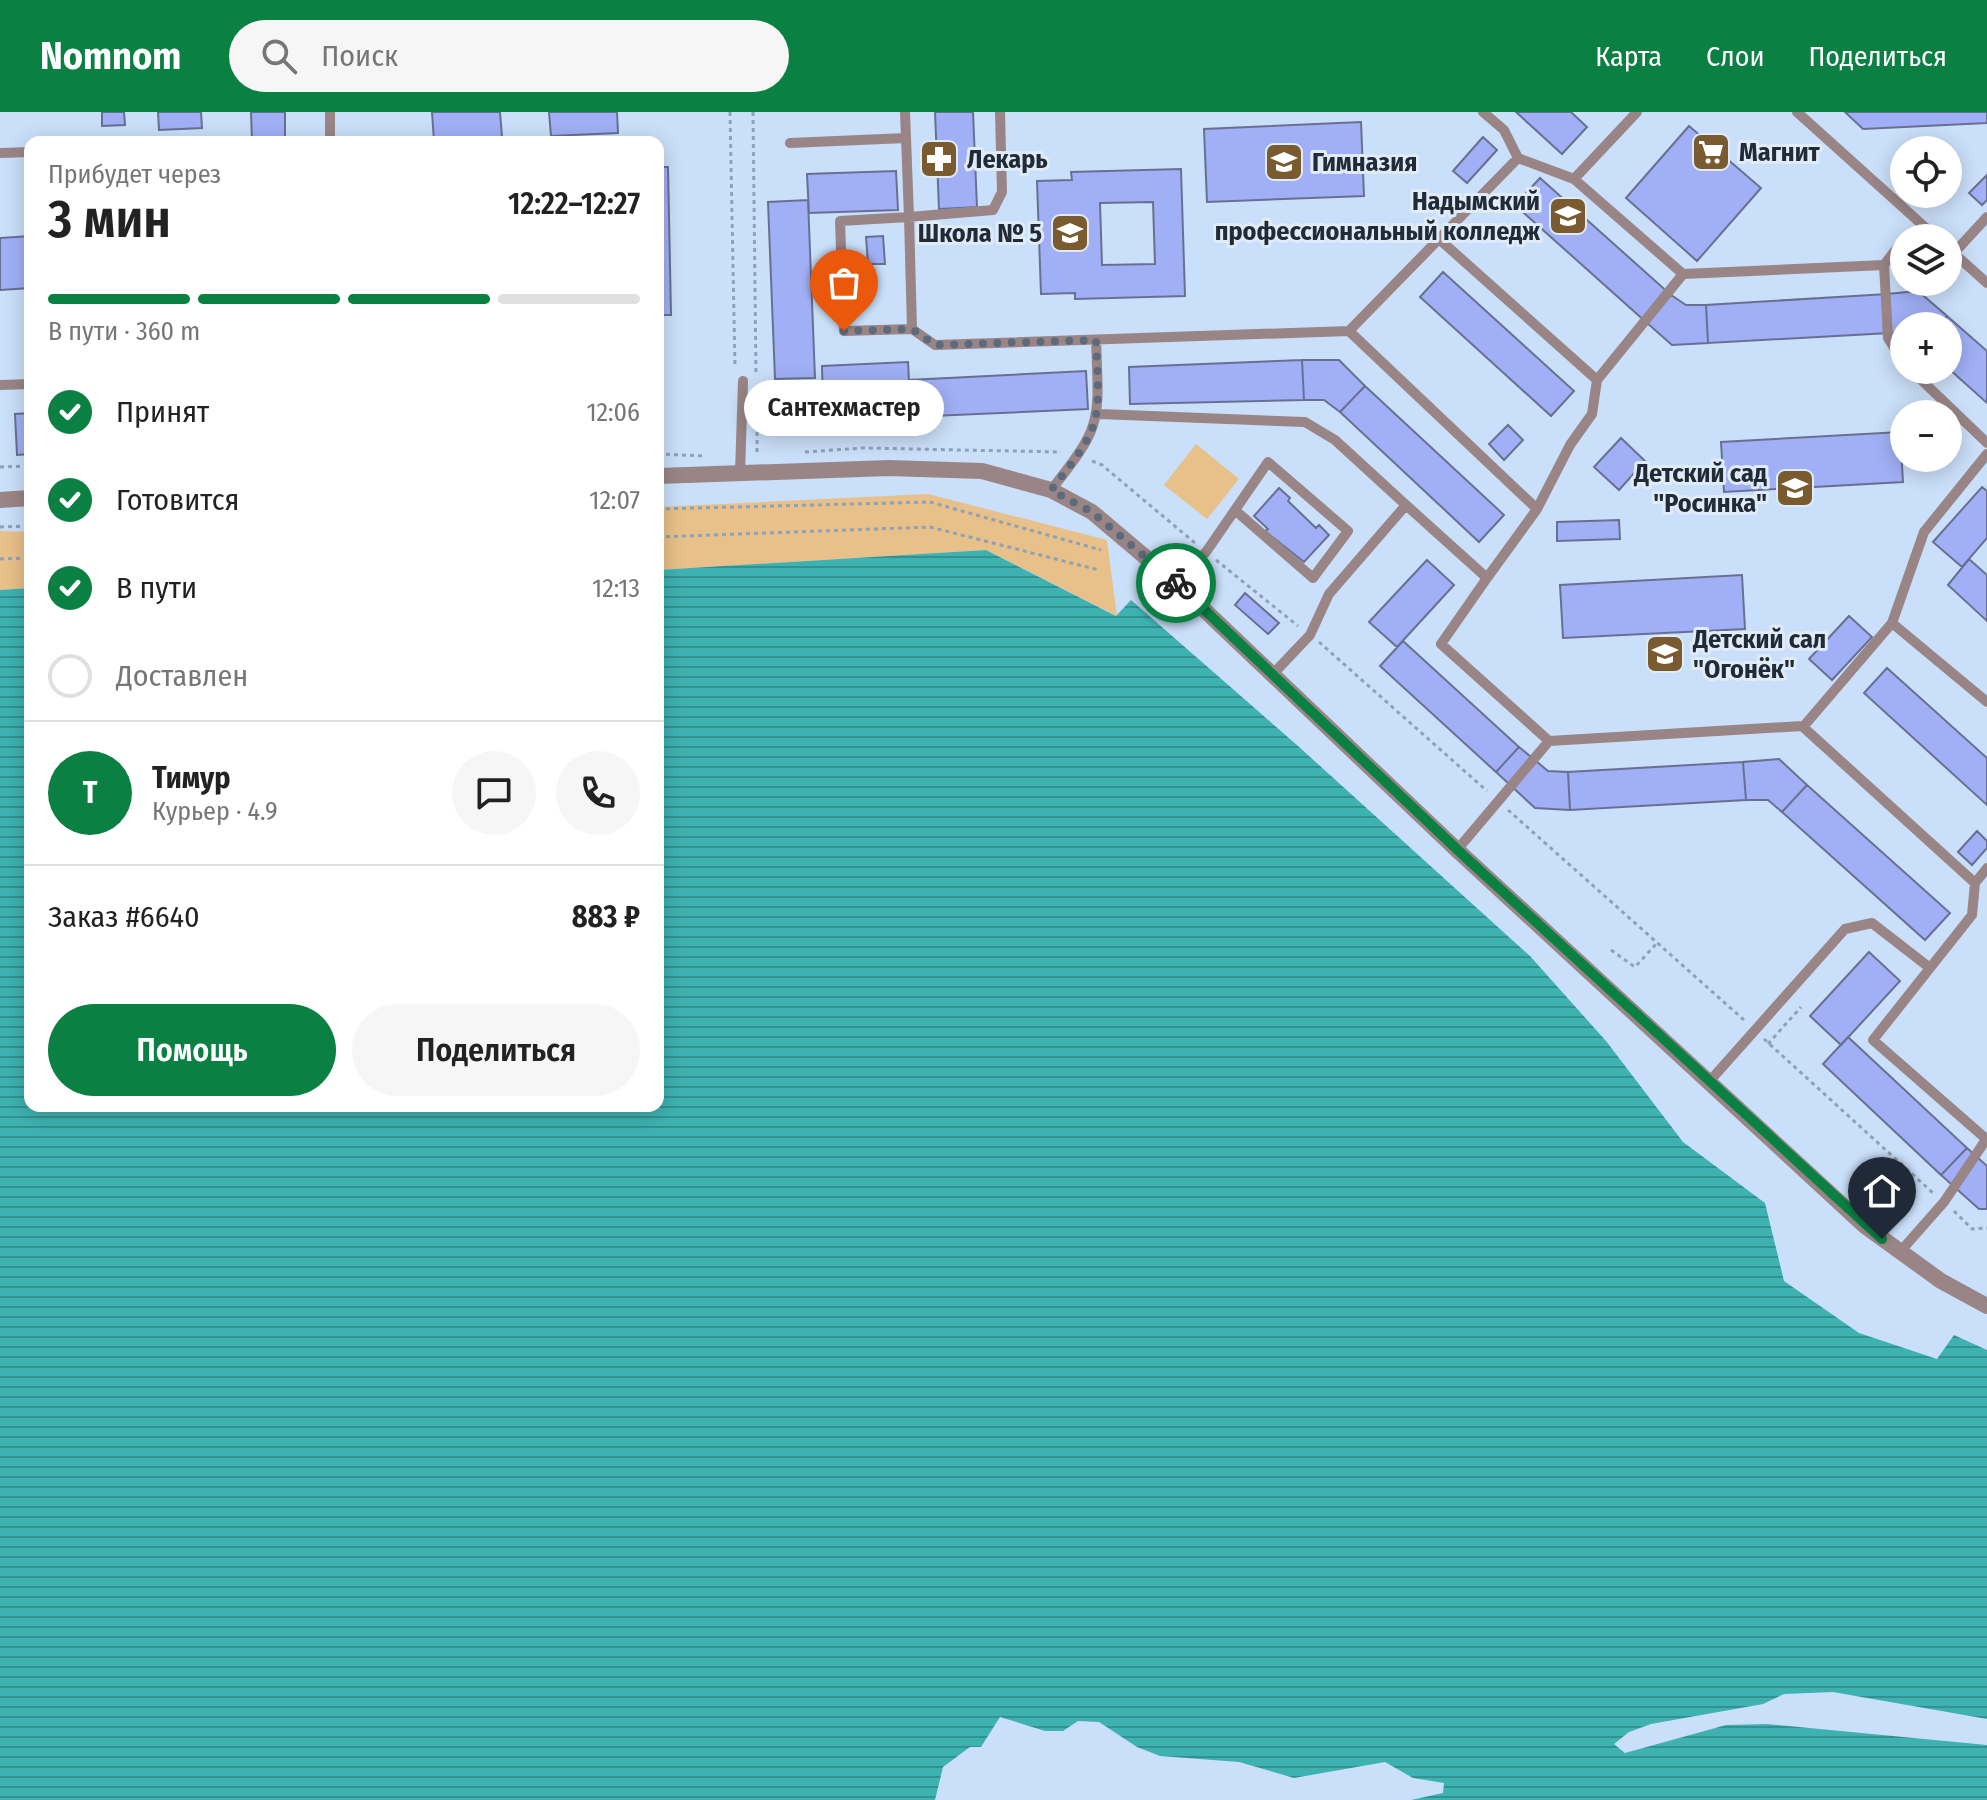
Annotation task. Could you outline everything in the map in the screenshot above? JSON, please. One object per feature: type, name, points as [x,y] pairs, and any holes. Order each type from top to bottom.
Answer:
[{"type":"street","points":[[664,476],[945,469],[1013,477],[1051,490],[1092,512],[1176,583],[1457,850],[1865,1226],[1899,1253],[1987,1306]]},
{"type":"street","points":[[0,500],[24,498]]},
{"type":"lane","points":[[330,112],[330,136]]},
{"type":"lane","points":[[905,112],[912,329]]},
{"type":"lane","points":[[1000,112],[1002,192],[993,210],[840,221],[844,331],[912,329],[935,345],[1349,331],[1518,158]]},
{"type":"lane","points":[[1483,112],[1504,130],[1518,158],[1574,179],[1683,274],[1884,265]]},
{"type":"lane","points":[[1574,179],[1637,112]]},
{"type":"lane","points":[[1797,112],[1921,224]]},
{"type":"lane","points":[[790,143],[906,138]]},
{"type":"lane","points":[[0,153],[24,152]]},
{"type":"lane","points":[[1962,240],[1987,217]]},
{"type":"lane","points":[[1439,239],[1597,380]]},
{"type":"lane","points":[[1890,257],[1884,265],[1890,341]]},
{"type":"lane","points":[[1962,260],[1987,283]]},
{"type":"lane","points":[[1683,274],[1597,380],[1592,414],[1570,445],[1537,509],[1441,644],[1549,741],[1803,727],[1975,883]]},
{"type":"lane","points":[[1349,331],[1537,509]]},
{"type":"lane","points":[[1051,490],[1079,456],[1093,433],[1099,414],[1096,340]]},
{"type":"lane","points":[[739,379],[740,473]]},
{"type":"lane","points":[[0,385],[24,384]]},
{"type":"lane","points":[[1926,384],[1987,443]]},
{"type":"lane","points":[[1099,414],[1305,422],[1335,440],[1487,578]]},
{"type":"lane","points":[[1803,727],[1892,623],[1924,532],[1987,454]]},
{"type":"lane","points":[[1176,583],[1236,511],[1268,462],[1348,531],[1313,578],[1236,511]]},
{"type":"lane","points":[[1272,675],[1310,635],[1329,594],[1406,505]]},
{"type":"lane","points":[[1892,623],[1987,702]]},
{"type":"lane","points":[[1457,850],[1549,741]]},
{"type":"lane","points":[[1899,1253],[1944,1202],[1986,1138],[1873,1040],[1972,915],[1975,883],[1987,868]]},
{"type":"lane","points":[[1708,1083],[1845,929],[1872,923],[1930,968]]},
{"type":"path","points":[[730,112],[739,379]]},
{"type":"path","points":[[753,112],[756,378]]},
{"type":"path","points":[[757,425],[757,456]]},
{"type":"path","points":[[0,467],[24,466]]},
{"type":"path","points":[[664,509],[930,502],[1101,550]]},
{"type":"path","points":[[0,527],[24,526]]},
{"type":"path","points":[[664,537],[930,527],[1099,570]]},
{"type":"path","points":[[0,559],[24,558]]},
{"type":"path","points":[[1611,950],[1635,967],[1657,943]]},
{"type":"path","points":[[1768,1044],[1801,1007]]},
{"type":"shaded area","points":[[1196,444],[1239,479],[1207,519],[1164,485]]},
{"type":"shaded area","points":[[928,494],[1107,540],[1117,616],[986,550],[664,570],[664,507]]},
{"type":"shaded area","points":[[0,531],[24,532],[24,588],[0,590]]},
{"type":"shaded area","points":[[986,550],[1116,616],[1131,600],[1530,956],[1606,1041],[1683,1142],[1765,1203],[1784,1281],[1859,1333],[1937,1359],[1954,1335],[1987,1350],[1987,1719],[1833,1692],[1784,1694],[1763,1704],[1651,1724],[1629,1732],[1614,1744],[1625,1753],[1726,1725],[1767,1724],[1987,1745],[1987,1800],[1411,1800],[1443,1793],[1444,1783],[1413,1778],[1385,1762],[1294,1778],[1239,1762],[1160,1756],[1137,1747],[1099,1722],[1078,1721],[1063,1731],[1045,1731],[1000,1717],[981,1747],[970,1747],[943,1767],[935,1800],[0,1800],[0,590],[24,588],[24,1112],[664,1112],[664,570]]},
{"type":"building","points":[[102,112],[124,112],[125,125],[102,126]]},
{"type":"building","points":[[158,112],[201,112],[202,128],[159,130]]},
{"type":"building","points":[[251,112],[285,112],[285,136],[252,136]]},
{"type":"building","points":[[432,112],[500,112],[502,136],[434,136]]},
{"type":"building","points":[[549,112],[617,112],[618,133],[551,136]]},
{"type":"building","points":[[935,112],[973,112],[977,207],[939,209]]},
{"type":"building","points":[[1516,112],[1571,112],[1587,127],[1562,154]]},
{"type":"building","points":[[1845,112],[1987,112],[1987,123],[1863,129]]},
{"type":"building","name":"Гимназия","points":[[1361,122],[1364,196],[1207,202],[1204,129]]},
{"type":"building","points":[[1689,126],[1761,188],[1697,261],[1626,198]]},
{"type":"building","points":[[1483,137],[1497,150],[1467,183],[1453,171]]},
{"type":"building","points":[[664,167],[668,167],[671,315],[664,315]]},
{"type":"building","name":"Школа № 5","points":[[1181,169],[1185,296],[1075,299],[1075,293],[1041,294],[1037,181],[1072,180],[1071,172]],"holes":[[[1153,202],[1155,264],[1102,265],[1100,203]]]},
{"type":"building","points":[[896,171],[898,210],[809,213],[807,174]]},
{"type":"building","points":[[1987,175],[1987,200],[1982,205],[1969,193]]},
{"type":"building","points":[[1540,178],[1671,295],[1647,323],[1515,205]]},
{"type":"building","points":[[808,200],[815,378],[775,379],[768,202]]},
{"type":"building","points":[[24,236],[24,288],[0,290],[0,238]]},
{"type":"building","points":[[883,236],[885,264],[868,264],[866,237]]},
{"type":"building","points":[[1443,272],[1574,391],[1551,416],[1420,297]]},
{"type":"building","points":[[1887,294],[1924,296],[1942,312],[1890,312],[1889,333]]},
{"type":"building","points":[[1887,294],[1889,333],[1708,343],[1706,305]]},
{"type":"building","points":[[1671,295],[1686,305],[1706,305],[1708,343],[1672,345],[1647,323]]},
{"type":"building","points":[[1962,329],[1987,351],[1987,403],[1962,381]]},
{"type":"building","points":[[1302,360],[1304,400],[1130,404],[1129,367]]},
{"type":"building","points":[[1302,360],[1339,360],[1365,386],[1340,412],[1324,400],[1304,400]]},
{"type":"building","points":[[908,362],[910,400],[823,404],[822,366]]},
{"type":"building","points":[[1086,371],[1088,409],[910,417],[909,380]]},
{"type":"building","points":[[1365,386],[1504,515],[1479,542],[1340,412]]},
{"type":"building","points":[[24,413],[24,454],[17,455],[15,414]]},
{"type":"building","points":[[1508,425],[1523,440],[1504,460],[1489,444]]},
{"type":"building","points":[[1890,433],[1890,472],[1902,472],[1903,482],[1724,492],[1721,442]]},
{"type":"building","points":[[1621,438],[1645,461],[1619,490],[1594,467]]},
{"type":"building","points":[[1982,487],[1987,491],[1987,538],[1962,567],[1933,542]]},
{"type":"building","points":[[1279,488],[1316,528],[1319,525],[1329,535],[1304,562],[1265,531],[1268,529],[1254,516]]},
{"type":"building","points":[[1619,520],[1620,539],[1557,541],[1557,522]]},
{"type":"building","points":[[1969,559],[1987,575],[1987,621],[1948,585]]},
{"type":"building","points":[[1427,560],[1454,585],[1397,647],[1369,622]]},
{"type":"building","points":[[1742,575],[1745,629],[1563,638],[1560,585]]},
{"type":"building","points":[[1245,593],[1279,623],[1268,634],[1235,605]]},
{"type":"building","points":[[1849,616],[1872,637],[1832,680],[1809,659]]},
{"type":"building","points":[[1403,641],[1519,747],[1496,772],[1380,666]]},
{"type":"building","points":[[1887,668],[1987,758],[1987,805],[1864,693]]},
{"type":"building","points":[[1519,747],[1548,771],[1568,772],[1570,810],[1535,808],[1496,772]]},
{"type":"building","points":[[1779,759],[1807,785],[1782,812],[1768,800],[1746,800],[1743,762]]},
{"type":"building","points":[[1743,762],[1746,800],[1570,810],[1568,772]]},
{"type":"building","points":[[1807,785],[1950,913],[1925,940],[1782,812]]},
{"type":"building","points":[[1977,831],[1987,841],[1987,848],[1972,865],[1958,852]]},
{"type":"building","points":[[1869,952],[1900,981],[1841,1045],[1810,1016]]},
{"type":"building","points":[[1848,1037],[1967,1148],[1941,1175],[1823,1064]]},
{"type":"building","points":[[1967,1148],[1987,1166],[1987,1209],[1979,1209],[1941,1175]]},
{"type":"way so far","points":[[844,331],[912,329],[935,345],[1096,340],[1099,414],[1093,433],[1079,456],[1051,490],[1092,512],[1129,540],[1176,583]]},
{"type":"place","name":"Магнит","points":[[1711,152]]},
{"type":"place","name":"Лекарь","points":[[939,159]]},
{"type":"place","name":"Гимназия","points":[[1284,162]]},
{"type":"place","name":"Надымский профессиональный колледж","points":[[1568,216]]},
{"type":"place","name":"Школа № 5","points":[[1070,233]]},
{"type":"place","name":"Сантехмастер","points":[[844,331]]},
{"type":"place","name":"Детский сад \"Росинка\"","points":[[1795,488]]},
{"type":"place","name":"Детский сал \"Огонёк\"","points":[[1665,654]]},
{"type":"route","points":[[1176,583],[1708,1083],[1882,1239]]}]
